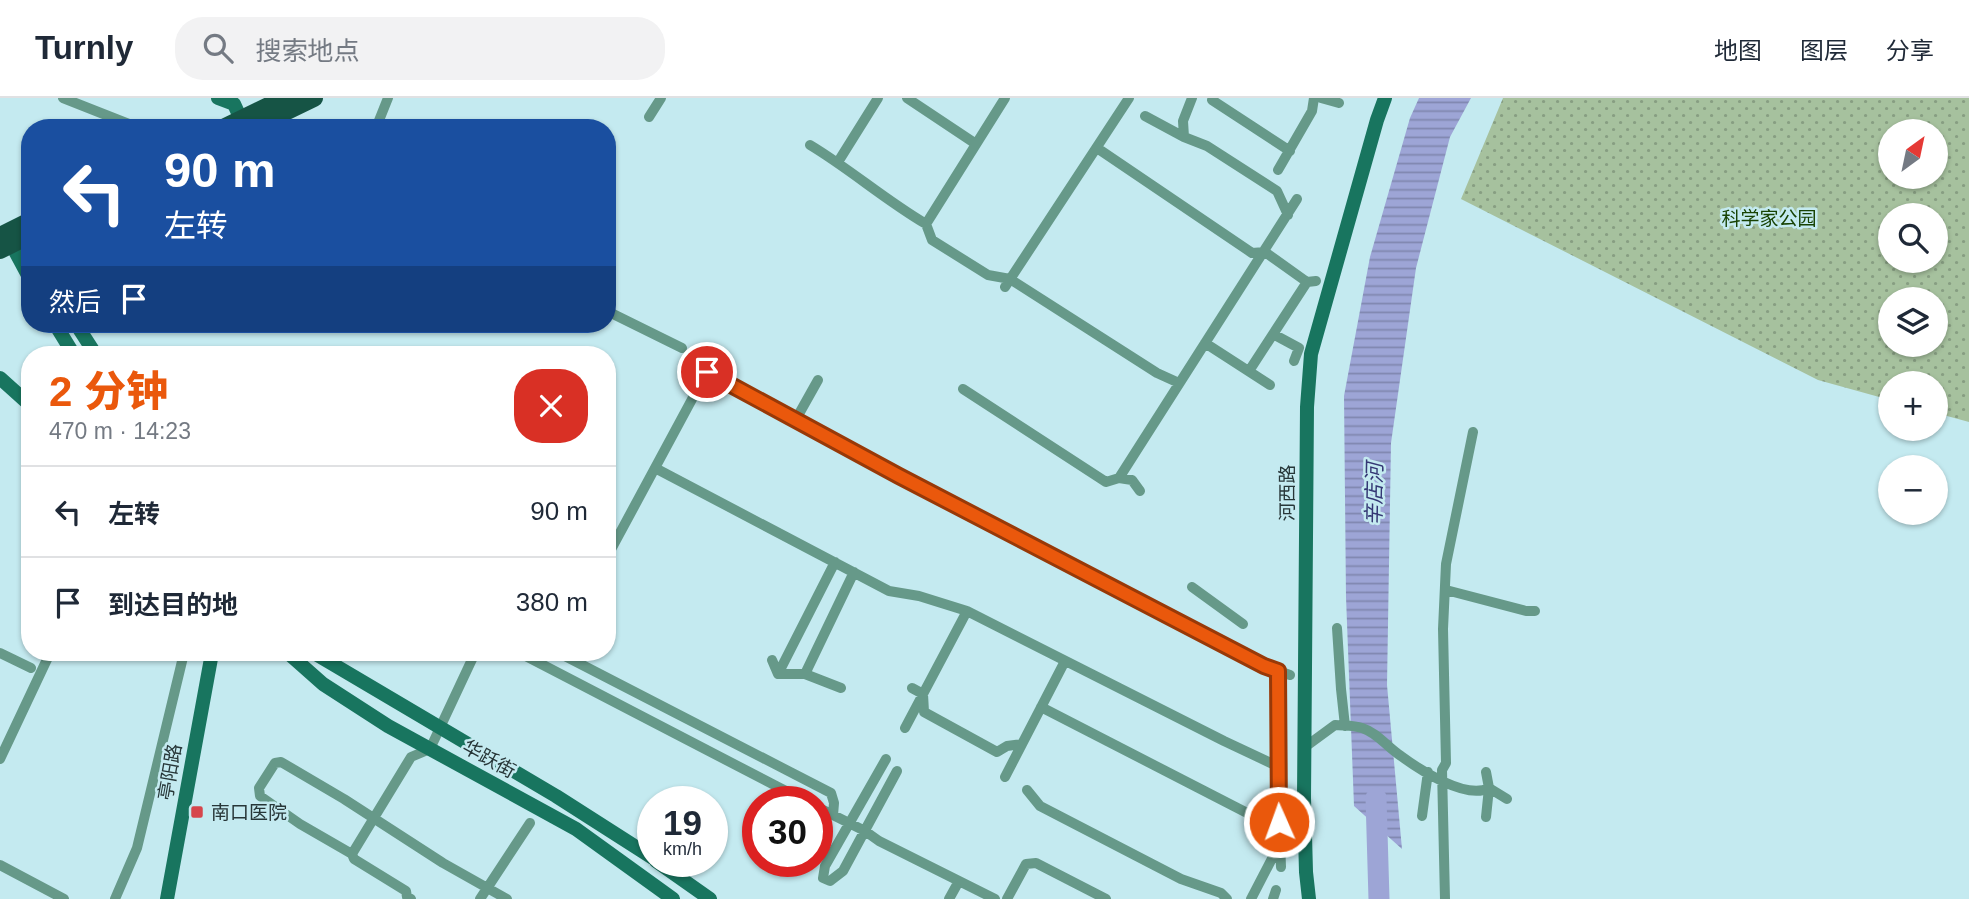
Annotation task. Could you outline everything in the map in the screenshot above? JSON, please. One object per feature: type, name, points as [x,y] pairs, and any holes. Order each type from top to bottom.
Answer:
[{"type":"main road","points":[[254,119],[284,98]]},
{"type":"main road","points":[[261,119],[314,98]]},
{"type":"main road","points":[[4,241],[21,234]]},
{"type":"street","points":[[63,98],[116,119]]},
{"type":"street","points":[[218,98],[234,104],[243,119]]},
{"type":"street","points":[[380,119],[388,98]]},
{"type":"street","points":[[649,117],[661,98]]},
{"type":"street","points":[[838,162],[878,98]]},
{"type":"street","points":[[907,98],[976,144]]},
{"type":"street","points":[[926,224],[1005,98]]},
{"type":"street","points":[[1008,283],[1129,98]]},
{"type":"street","points":[[1184,137],[1183,121],[1192,98]]},
{"type":"street","points":[[1278,170],[1312,111],[1314,98]]},
{"type":"street","points":[[1321,98],[1339,103]]},
{"type":"street","name":"河西路","points":[[1309,899],[1306,872],[1304,747],[1307,407],[1311,354],[1385,98]]},
{"type":"street","points":[[1212,100],[1290,151]]},
{"type":"street","points":[[1145,116],[1207,146],[1277,191],[1288,215]]},
{"type":"street","points":[[810,145],[838,162],[894,206],[926,224],[932,240],[1157,373],[1179,383]]},
{"type":"street","points":[[1097,148],[1252,253],[1265,252],[1311,281],[1249,372]]},
{"type":"street","points":[[1119,478],[1297,198]]},
{"type":"street","points":[[4,241],[21,266]]},
{"type":"street","points":[[616,315],[682,348]]},
{"type":"street","points":[[1273,334],[1298,348],[1294,361]]},
{"type":"street","points":[[1205,343],[1270,385]]},
{"type":"street","points":[[616,540],[709,368],[795,421],[1264,666],[1290,675]]},
{"type":"street","points":[[0,379],[21,397]]},
{"type":"street","points":[[795,421],[818,380]]},
{"type":"street","points":[[963,389],[1106,482],[1119,478],[1132,480],[1140,491]]},
{"type":"street","points":[[1445,899],[1442,770],[1446,763],[1443,629],[1446,564],[1473,432]]},
{"type":"street","points":[[654,468],[889,591],[919,596],[967,611],[1277,766]]},
{"type":"street","points":[[778,674],[835,562]]},
{"type":"street","points":[[804,674],[854,572]]},
{"type":"street","points":[[1192,587],[1243,624]]},
{"type":"street","points":[[1446,590],[1535,611]]},
{"type":"street","points":[[905,728],[967,611]]},
{"type":"street","points":[[1338,628],[1340,689],[1345,726]]},
{"type":"street","points":[[0,653],[31,668]]},
{"type":"street","points":[[772,660],[778,674]]},
{"type":"street","points":[[0,759],[46,661]]},
{"type":"street","points":[[115,899],[137,848],[182,661]]},
{"type":"street","name":"亭阳路","points":[[167,899],[211,661]]},
{"type":"street","name":"华跃街","points":[[297,661],[323,684],[388,726],[576,830],[668,898]]},
{"type":"street","name":"华跃街","points":[[327,661],[556,796],[637,848]]},
{"type":"street","points":[[352,854],[411,757],[430,748],[471,661]]},
{"type":"street","points":[[543,661],[777,786]]},
{"type":"street","points":[[575,661],[817,786]]},
{"type":"street","points":[[1005,777],[1065,661]]},
{"type":"street","points":[[1278,671],[1277,766],[1281,867]]},
{"type":"street","points":[[778,674],[804,674],[841,688]]},
{"type":"street","points":[[912,688],[923,694]]},
{"type":"street","points":[[923,694],[923,712],[997,752],[1007,746],[1022,744]]},
{"type":"street","points":[[1041,707],[1253,816],[1278,803]]},
{"type":"street","points":[[1304,747],[1335,725],[1362,728],[1384,740],[1399,755],[1464,791],[1483,791],[1489,788]]},
{"type":"street","points":[[886,759],[825,866],[823,878],[830,881],[843,871],[897,771]]},
{"type":"street","points":[[411,899],[406,891],[354,859],[352,854],[260,796],[259,788],[275,763],[281,762],[373,818],[483,894],[507,899]]},
{"type":"street","points":[[1422,816],[1428,772]]},
{"type":"street","points":[[1486,772],[1489,788],[1486,817]]},
{"type":"street","points":[[1489,788],[1507,799]]},
{"type":"street","points":[[1027,790],[1040,806],[1181,879],[1221,893],[1227,899]]},
{"type":"street","points":[[833,800],[833,815],[995,899]]},
{"type":"street","points":[[483,894],[530,823]]},
{"type":"street","points":[[1250,898],[1280,842]]},
{"type":"street","points":[[1007,899],[1026,864],[1036,863],[1106,899]]},
{"type":"street","points":[[0,865],[64,899]]},
{"type":"street","name":"华跃街","points":[[679,877],[710,899]]},
{"type":"street","points":[[949,899],[959,881]]},
{"type":"green space","name":"科学家公园","points":[[1503,98],[1969,98],[1969,422],[1948,416],[1948,371],[1878,371],[1878,397],[1818,380],[1461,199]]},
{"type":"water","points":[[1419,98],[1471,98],[1450,137],[1416,268],[1391,443],[1387,685],[1402,849],[1354,806],[1346,597],[1344,396],[1370,257],[1410,118]]},
{"type":"waterway","name":"辛店河","points":[[1376,798],[1379,899]]},
{"type":"place","name":"南口医院","points":[[197,812]]},
{"type":"route","points":[[707,372],[878,465],[1278,671],[1279,822]]}]
